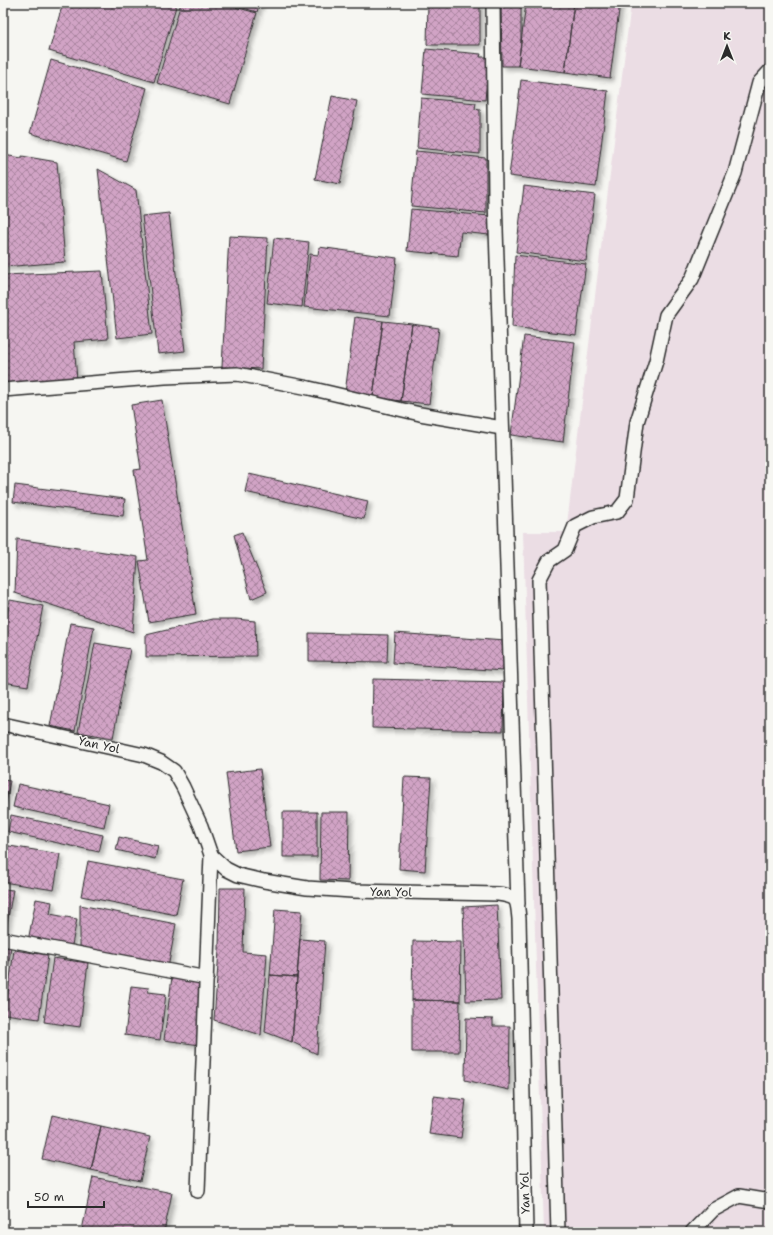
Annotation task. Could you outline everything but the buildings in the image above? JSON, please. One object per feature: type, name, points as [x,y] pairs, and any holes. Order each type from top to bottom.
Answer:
[{"type":"street","points":[[493,3],[502,428],[518,904]]},
{"type":"street","points":[[558,1232],[539,580],[549,561],[565,550],[575,526],[593,517],[617,512],[627,499],[637,422],[656,361],[666,315],[692,279],[735,173],[759,83],[770,71]]},
{"type":"street","points":[[3,390],[165,377],[237,374],[309,388],[420,414],[502,428]]},
{"type":"street","name":"Yan Yol","points":[[3,724],[144,755],[161,762],[174,771],[183,787],[201,826],[212,855],[226,869],[238,875],[307,888],[352,891],[498,894],[511,896],[518,904],[519,919],[526,1232]]},
{"type":"street","points":[[198,1191],[212,855]]},
{"type":"street","points":[[3,940],[207,978]]},
{"type":"street","points":[[692,1232],[713,1210],[740,1196],[770,1201]]},
{"type":"shaded area","points":[[631,3],[770,3],[770,1232],[544,1232],[523,532],[566,532]]}]
